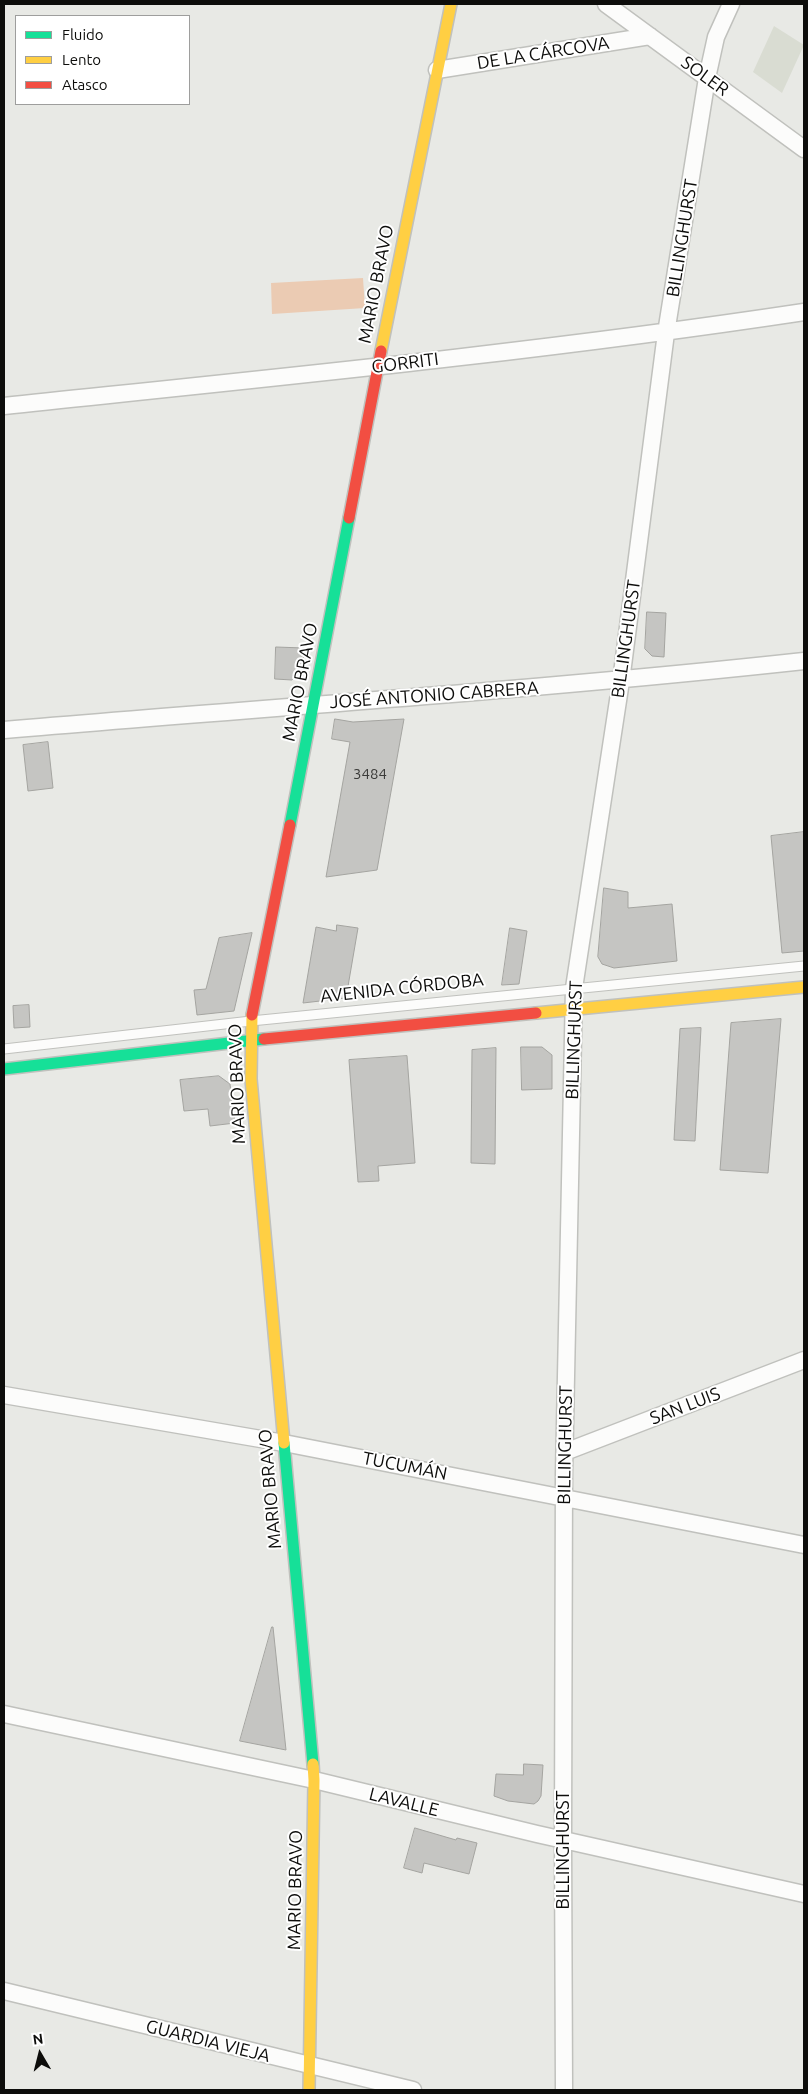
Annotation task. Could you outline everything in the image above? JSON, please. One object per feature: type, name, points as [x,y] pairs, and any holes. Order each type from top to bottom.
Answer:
[{"type":"street","name":"MARIO BRAVO","points":[[309,2090],[314,1780],[251,1079],[250,1021],[314,704],[377,367],[451,4]]},
{"type":"street","name":"SOLER","points":[[606,4],[804,149]]},
{"type":"street","name":"BILLINGHURST","points":[[564,2090],[564,1498],[574,988],[621,681],[666,333],[707,78],[716,37],[731,4]]},
{"type":"street","name":"DE LA CÁRCOVA","points":[[437,70],[650,36]]},
{"type":"street","name":"GORRITI","points":[[4,406],[377,367],[666,333],[804,312]]},
{"type":"street","name":"JOSÉ ANTONIO CABRERA","points":[[4,730],[621,681],[804,661]]},
{"type":"street","name":"AVENIDA CÓRDOBA","points":[[4,1069],[249,1040],[804,987]]},
{"type":"street","name":"SAN LUIS","points":[[565,1452],[804,1360]]},
{"type":"street","name":"TUCUMÁN","points":[[4,1395],[284,1443],[804,1545]]},
{"type":"street","name":"LAVALLE","points":[[4,1714],[314,1780],[804,1894]]},
{"type":"street","name":"GUARDIA VIEJA","points":[[4,1991],[413,2090]]},
{"type":"lane","name":"AVENIDA CÓRDOBA","points":[[4,1049],[250,1021],[804,966]]},
{"type":"shaded area","points":[[774,26],[804,45],[782,93],[753,72]]},
{"type":"shaded area","points":[[363,278],[365,308],[272,314],[271,283]]},
{"type":"building","points":[[647,612],[666,613],[664,657],[652,656],[645,649]]},
{"type":"building","points":[[276,647],[304,648],[303,670],[292,680],[275,679]]},
{"type":"building","points":[[335,719],[353,722],[404,719],[377,870],[326,877],[350,742],[332,739]]},
{"type":"building","points":[[48,742],[53,788],[28,791],[23,745]]},
{"type":"building","points":[[804,832],[804,951],[782,953],[771,836]]},
{"type":"building","points":[[604,888],[628,892],[628,908],[672,904],[677,961],[614,968],[602,964],[598,957]]},
{"type":"building","points":[[337,925],[358,928],[346,998],[303,1003],[316,927],[336,931]]},
{"type":"building","points":[[510,928],[527,931],[519,984],[502,985]]},
{"type":"building","points":[[252,933],[234,1011],[197,1015],[194,990],[206,989],[219,938]]},
{"type":"building","points":[[29,1005],[30,1027],[14,1028],[13,1006]]},
{"type":"building","points":[[781,1019],[768,1173],[720,1170],[731,1023]]},
{"type":"building","points":[[701,1028],[695,1141],[674,1140],[680,1029]]},
{"type":"building","points":[[521,1047],[542,1047],[552,1055],[552,1089],[522,1090]]},
{"type":"building","points":[[496,1048],[495,1164],[471,1163],[472,1050]]},
{"type":"building","points":[[407,1056],[415,1163],[378,1166],[379,1181],[358,1182],[349,1060]]},
{"type":"building","points":[[219,1076],[230,1084],[235,1123],[210,1126],[208,1109],[184,1111],[180,1080]]},
{"type":"building","points":[[273,1627],[286,1750],[240,1741]]},
{"type":"building","points":[[524,1764],[543,1765],[541,1796],[538,1801],[534,1804],[508,1801],[494,1796],[496,1774],[523,1775]]},
{"type":"building","points":[[415,1828],[456,1840],[457,1838],[477,1843],[469,1874],[424,1863],[422,1873],[404,1868]]},
{"type":"traffic: fast","points":[[290,825],[349,518]]},
{"type":"traffic: fast","points":[[4,1069],[264,1039]]},
{"type":"traffic: fast","points":[[284,1443],[313,1764]]},
{"type":"traffic: slow","points":[[381,351],[451,4]]},
{"type":"traffic: slow","points":[[536,1013],[804,987]]},
{"type":"traffic: slow","points":[[252,1015],[251,1079],[284,1443]]},
{"type":"traffic: slow","points":[[309,2090],[313,1764]]},
{"type":"traffic: jam","points":[[349,518],[381,351]]},
{"type":"traffic: jam","points":[[252,1015],[290,825]]},
{"type":"traffic: jam","points":[[264,1039],[536,1013]]}]
